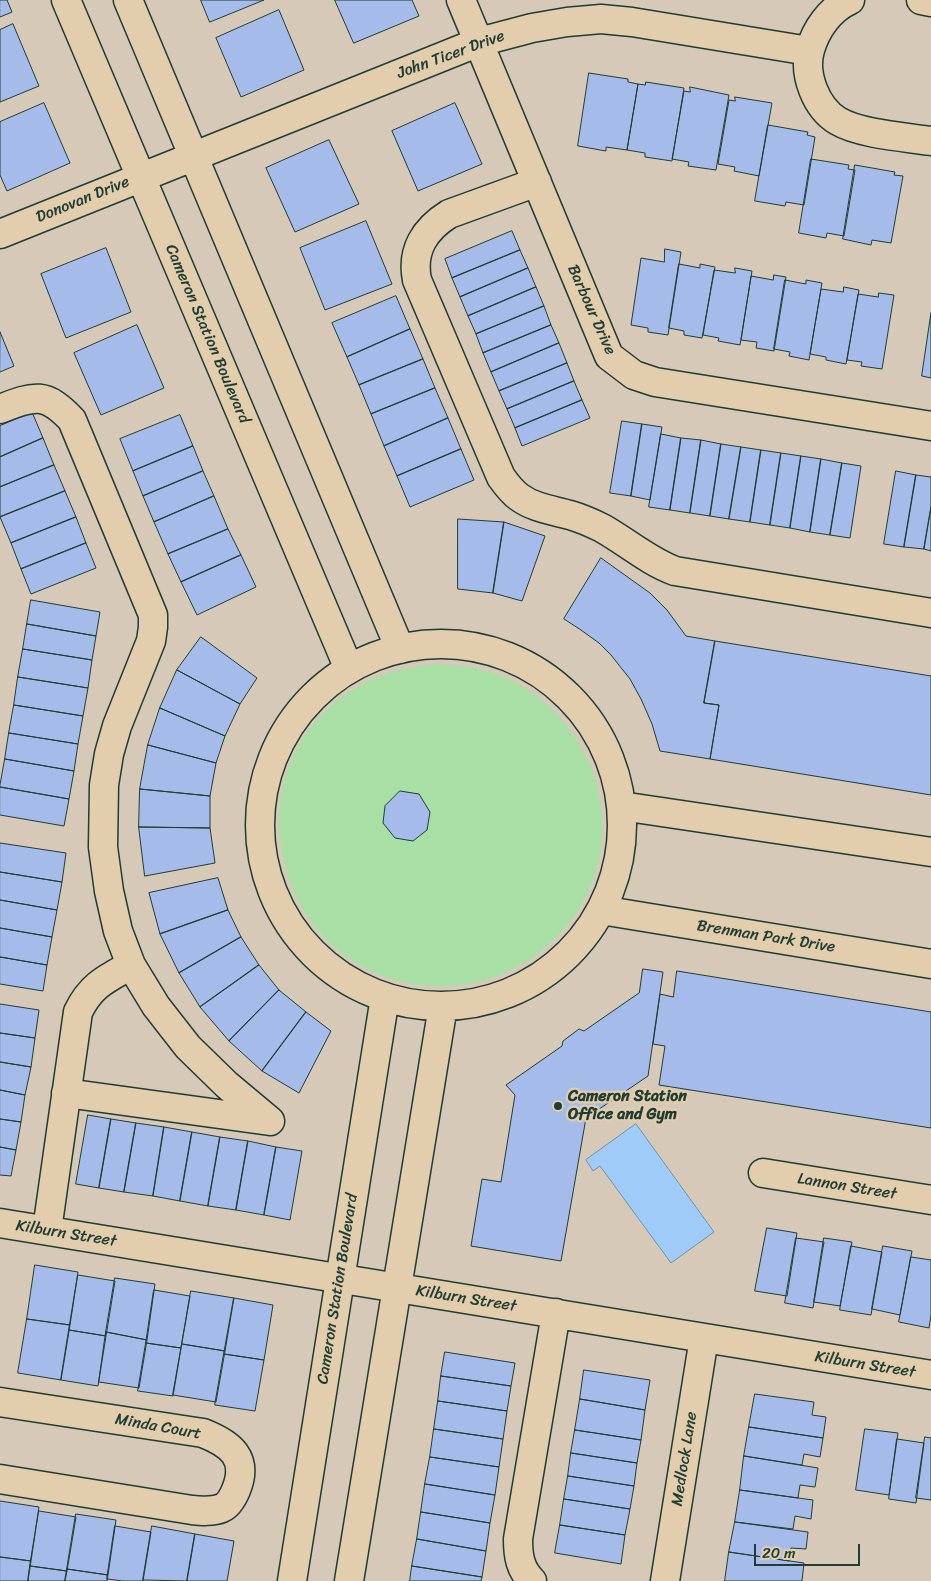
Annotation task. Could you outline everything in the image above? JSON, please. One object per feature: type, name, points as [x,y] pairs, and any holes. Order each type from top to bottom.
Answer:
[{"type":"street","name":"Cameron Station Boulevard","points":[[66,0],[349,669]]},
{"type":"street","points":[[128,0],[400,648]]},
{"type":"street","name":"Barbour Drive","points":[[461,0],[609,356],[634,374],[655,382],[931,426]]},
{"type":"street","points":[[850,0],[832,12],[822,23],[809,51],[809,70],[814,90],[826,111],[836,120],[849,127],[931,141]]},
{"type":"street","points":[[921,0],[931,2]]},
{"type":"street","name":"John Ticer Drive","points":[[166,167],[479,42],[532,28],[566,22],[601,19],[632,22],[809,51]]},
{"type":"street","name":"Donovan Drive","points":[[0,234],[166,167]]},
{"type":"street","points":[[537,182],[449,214],[437,222],[420,243],[414,268],[417,280],[501,477],[509,488],[518,497],[531,504],[547,510],[571,515],[601,528],[659,566],[675,571],[931,613]]},
{"type":"street","points":[[0,409],[27,399],[39,398],[56,405],[72,420],[153,615],[151,641],[117,726],[109,754],[104,785],[103,847],[109,890],[118,932],[131,965],[156,1006],[188,1047],[227,1085],[270,1121],[66,1093]]},
{"type":"street","points":[[441,644],[484,649],[517,661],[539,673],[558,687],[571,700],[594,728],[610,760],[617,783],[621,806],[622,835],[618,862],[601,910],[581,939],[564,958],[529,982],[508,993],[483,1000],[443,1006],[423,1005],[385,997],[355,985],[333,971],[298,936],[274,897],[264,866],[259,826],[261,800],[265,780],[277,746],[288,726],[299,711],[329,682],[349,669],[381,654],[400,648],[441,644]]},
{"type":"street","points":[[621,806],[931,852]]},
{"type":"street","name":"Brenman Park Drive","points":[[601,910],[931,964]]},
{"type":"street","points":[[47,1230],[78,1012],[83,1002],[97,985],[131,965]]},
{"type":"street","name":"Cameron Station Boulevard","points":[[292,1581],[385,997]]},
{"type":"street","points":[[349,1581],[443,1006]]},
{"type":"street","name":"Lannon Street","points":[[763,1174],[931,1200]]},
{"type":"street","name":"Kilburn Street","points":[[0,1223],[931,1375]]},
{"type":"street","points":[[532,1581],[523,1571],[518,1551],[518,1540],[556,1314]]},
{"type":"street","name":"Medlock Lane","points":[[665,1581],[704,1338]]},
{"type":"street","name":"Minda Court","points":[[0,1402],[203,1433],[224,1443],[233,1452],[239,1460],[241,1471],[239,1482],[232,1498],[224,1507],[212,1511],[192,1510],[0,1479]]},
{"type":"green space","points":[[434,664],[470,667],[504,677],[533,693],[557,714],[577,740],[591,768],[600,799],[602,831],[598,863],[587,894],[580,908],[561,932],[540,952],[504,974],[477,982],[449,986],[388,978],[339,951],[304,911],[284,862],[280,809],[293,758],[324,712],[375,678],[397,670]],"holes":[[[400,792],[419,795],[430,812],[427,830],[413,841],[395,838],[383,823],[385,806]]]},
{"type":"water","points":[[636,1124],[714,1232],[671,1263],[600,1166],[593,1171],[586,1160]]},
{"type":"building","points":[[0,0],[7,0],[12,12],[0,17]]},
{"type":"building","points":[[201,0],[264,0],[210,22]]},
{"type":"building","points":[[335,0],[412,0],[419,16],[354,43]]},
{"type":"building","points":[[279,10],[304,70],[241,97],[216,38]]},
{"type":"building","points":[[13,24],[39,86],[0,102],[0,30]]},
{"type":"building","points":[[589,73],[628,79],[628,82],[638,84],[627,150],[606,147],[606,151],[578,146]]},
{"type":"building","points":[[646,82],[684,88],[672,161],[645,157],[645,153],[627,150],[638,84],[645,85]]},
{"type":"building","points":[[690,87],[729,95],[716,170],[688,166],[689,162],[672,159],[684,91],[690,92]]},
{"type":"building","points":[[735,97],[772,103],[759,176],[734,171],[735,167],[718,164],[729,100],[735,101]]},
{"type":"building","points":[[44,103],[70,163],[7,191],[0,175],[0,122]]},
{"type":"building","points":[[455,103],[482,164],[418,191],[392,131]]},
{"type":"building","points":[[768,125],[808,132],[807,135],[815,137],[804,205],[786,202],[785,206],[755,201]]},
{"type":"building","points":[[329,140],[359,204],[295,232],[266,168]]},
{"type":"building","points":[[811,159],[849,165],[848,169],[855,170],[844,236],[827,233],[826,238],[799,233]]},
{"type":"building","points":[[855,165],[895,172],[894,175],[903,176],[891,243],[872,240],[871,245],[843,239]]},
{"type":"building","points":[[366,221],[392,284],[325,310],[300,248]]},
{"type":"building","points":[[512,231],[520,250],[452,278],[445,259]]},
{"type":"building","points":[[106,248],[131,312],[66,338],[41,274]]},
{"type":"building","points":[[665,249],[681,252],[668,335],[648,332],[648,328],[631,325],[641,258],[664,262]]},
{"type":"building","points":[[520,250],[528,268],[460,297],[452,278]]},
{"type":"building","points":[[679,264],[700,268],[700,264],[715,267],[702,338],[684,335],[684,331],[669,328]]},
{"type":"building","points":[[528,268],[536,287],[468,316],[460,297]]},
{"type":"building","points":[[735,268],[752,271],[740,345],[718,341],[719,338],[703,335],[714,270],[735,273]]},
{"type":"building","points":[[774,275],[786,277],[774,351],[756,348],[757,342],[741,340],[751,276],[773,280]]},
{"type":"building","points":[[785,280],[806,284],[806,280],[822,283],[809,360],[789,356],[790,352],[774,349]]},
{"type":"building","points":[[536,287],[544,306],[476,334],[468,316]]},
{"type":"building","points":[[844,287],[859,290],[846,364],[810,354],[821,289],[843,292]]},
{"type":"building","points":[[879,293],[894,295],[882,369],[861,366],[862,362],[847,360],[858,294],[878,297]]},
{"type":"building","points":[[396,296],[410,329],[347,357],[332,323]]},
{"type":"building","points":[[544,306],[551,325],[483,353],[476,334]]},
{"type":"building","points":[[931,313],[931,378],[922,376]]},
{"type":"building","points":[[137,325],[164,388],[101,415],[74,353]]},
{"type":"building","points":[[551,325],[559,343],[491,372],[483,353]]},
{"type":"building","points":[[410,329],[423,359],[359,385],[347,357]]},
{"type":"building","points":[[0,332],[14,366],[0,372]]},
{"type":"building","points":[[559,343],[567,363],[499,391],[491,372]]},
{"type":"building","points":[[423,359],[435,388],[371,414],[359,385]]},
{"type":"building","points":[[567,363],[574,381],[507,409],[499,391]]},
{"type":"building","points":[[574,381],[582,400],[515,428],[507,409]]},
{"type":"building","points":[[435,388],[448,418],[384,446],[371,414]]},
{"type":"building","points":[[582,400],[590,418],[522,446],[515,428]]},
{"type":"building","points":[[32,412],[43,438],[0,457],[0,426]]},
{"type":"building","points":[[180,415],[193,446],[133,471],[120,439]]},
{"type":"building","points":[[448,418],[461,449],[397,476],[384,446]]},
{"type":"building","points":[[622,421],[642,424],[631,496],[610,493]]},
{"type":"building","points":[[642,424],[662,427],[650,500],[631,496]]},
{"type":"building","points":[[661,434],[681,438],[670,510],[649,507]]},
{"type":"building","points":[[43,438],[54,465],[0,487],[0,457]]},
{"type":"building","points":[[681,438],[701,440],[690,513],[670,510]]},
{"type":"building","points":[[701,440],[721,444],[710,516],[690,513]]},
{"type":"building","points":[[721,444],[741,447],[729,519],[710,516]]},
{"type":"building","points":[[193,446],[203,471],[143,496],[133,471]]},
{"type":"building","points":[[741,447],[761,450],[750,522],[729,519]]},
{"type":"building","points":[[461,449],[474,480],[410,507],[397,476]]},
{"type":"building","points":[[761,450],[781,453],[770,525],[750,522]]},
{"type":"building","points":[[781,453],[801,456],[790,528],[770,525]]},
{"type":"building","points":[[801,456],[821,459],[810,532],[790,528]]},
{"type":"building","points":[[821,459],[842,463],[830,535],[810,532]]},
{"type":"building","points":[[842,463],[861,466],[850,538],[830,535]]},
{"type":"building","points":[[54,465],[65,491],[0,517],[0,487]]},
{"type":"building","points":[[203,471],[214,496],[154,522],[143,496]]},
{"type":"building","points":[[896,471],[916,475],[904,547],[884,544]]},
{"type":"building","points":[[916,475],[931,477],[931,507],[924,549],[904,547]]},
{"type":"building","points":[[65,491],[76,517],[11,543],[0,517]]},
{"type":"building","points":[[214,496],[228,529],[168,554],[154,522]]},
{"type":"building","points":[[931,507],[931,551],[924,549]]},
{"type":"building","points":[[76,517],[86,543],[21,569],[11,543]]},
{"type":"building","points":[[458,519],[504,522],[493,593],[458,589]]},
{"type":"building","points":[[504,522],[545,536],[522,601],[493,593]]},
{"type":"building","points":[[228,529],[241,555],[181,582],[168,554]]},
{"type":"building","points":[[86,543],[96,568],[31,594],[21,569]]},
{"type":"building","points":[[241,555],[256,587],[197,615],[181,582]]},
{"type":"building","points":[[601,558],[650,593],[667,610],[686,636],[715,641],[704,703],[719,705],[710,759],[660,751],[652,724],[630,679],[599,643],[564,619]]},
{"type":"building","points":[[31,600],[100,612],[96,636],[27,624]]},
{"type":"building","points":[[27,624],[96,636],[92,660],[23,649]]},
{"type":"building","points":[[201,637],[257,678],[240,704],[177,670]]},
{"type":"building","points":[[715,641],[931,676],[931,795],[710,759],[719,705],[704,703]]},
{"type":"building","points":[[23,649],[92,660],[88,688],[18,677]]},
{"type":"building","points":[[177,670],[240,704],[225,736],[160,708]]},
{"type":"building","points":[[18,677],[88,688],[83,716],[14,705]]},
{"type":"building","points":[[14,705],[83,716],[78,744],[9,733]]},
{"type":"building","points":[[160,708],[225,736],[216,763],[148,745]]},
{"type":"building","points":[[9,733],[78,744],[74,771],[5,759]]},
{"type":"building","points":[[148,745],[216,763],[210,796],[140,789]]},
{"type":"building","points":[[5,759],[74,771],[69,799],[0,787]]},
{"type":"building","points":[[0,787],[69,799],[64,826],[0,815]]},
{"type":"building","points":[[140,789],[210,796],[210,828],[139,827]]},
{"type":"building","points":[[400,791],[419,794],[430,812],[427,830],[413,841],[395,838],[383,823],[385,806]]},
{"type":"building","points":[[139,827],[210,828],[215,863],[145,876]]},
{"type":"building","points":[[0,843],[66,853],[62,882],[0,872]]},
{"type":"building","points":[[0,872],[62,882],[57,910],[0,900]]},
{"type":"building","points":[[218,878],[228,910],[160,934],[149,893]]},
{"type":"building","points":[[0,900],[57,910],[52,937],[0,928]]},
{"type":"building","points":[[228,910],[241,937],[179,973],[160,934]]},
{"type":"building","points":[[0,928],[52,937],[47,965],[0,957]]},
{"type":"building","points":[[241,937],[259,965],[200,1007],[179,973]]},
{"type":"building","points":[[0,957],[47,965],[43,991],[0,984]]},
{"type":"building","points":[[259,965],[279,990],[229,1041],[200,1007]]},
{"type":"building","name":"Cameron Station Office and Gym","points":[[643,969],[663,972],[648,1076],[586,1118],[561,1261],[471,1246],[482,1179],[501,1182],[515,1095],[506,1085],[562,1046],[563,1041],[579,1029],[584,1031],[639,993]]},
{"type":"building","points":[[677,971],[931,1012],[931,1128],[659,1085],[665,1046],[653,1044],[660,994],[673,997]]},
{"type":"building","points":[[279,990],[306,1012],[262,1071],[229,1041]]},
{"type":"building","points":[[0,1004],[39,1010],[35,1038],[0,1033]]},
{"type":"building","points":[[306,1012],[331,1031],[299,1093],[262,1071]]},
{"type":"building","points":[[0,1033],[35,1038],[31,1067],[0,1062]]},
{"type":"building","points":[[0,1062],[31,1067],[25,1095],[0,1090]]},
{"type":"building","points":[[0,1090],[25,1095],[21,1122],[0,1119]]},
{"type":"building","points":[[88,1115],[111,1119],[99,1188],[76,1184]]},
{"type":"building","points":[[0,1119],[21,1122],[16,1150],[0,1147]]},
{"type":"building","points":[[111,1119],[136,1123],[124,1192],[99,1188]]},
{"type":"building","points":[[136,1123],[164,1127],[153,1196],[124,1192]]},
{"type":"building","points":[[164,1127],[192,1132],[180,1201],[153,1196]]},
{"type":"building","points":[[192,1132],[220,1137],[208,1206],[180,1201]]},
{"type":"building","points":[[220,1137],[248,1141],[236,1210],[208,1206]]},
{"type":"building","points":[[248,1141],[276,1147],[264,1215],[236,1210]]},
{"type":"building","points":[[0,1147],[16,1150],[11,1176],[0,1175]]},
{"type":"building","points":[[276,1147],[302,1151],[290,1220],[264,1215]]},
{"type":"building","points":[[767,1228],[797,1233],[787,1296],[755,1291]]},
{"type":"building","points":[[796,1238],[824,1242],[813,1308],[785,1303]]},
{"type":"building","points":[[824,1238],[852,1242],[840,1306],[814,1302]]},
{"type":"building","points":[[851,1246],[882,1252],[871,1315],[840,1310]]},
{"type":"building","points":[[883,1246],[912,1251],[900,1315],[872,1309]]},
{"type":"building","points":[[911,1257],[931,1260],[931,1315],[929,1328],[899,1322]]},
{"type":"building","points":[[35,1265],[78,1272],[70,1325],[27,1319]]},
{"type":"building","points":[[78,1275],[115,1281],[106,1336],[69,1330]]},
{"type":"building","points":[[115,1278],[155,1284],[147,1340],[106,1332]]},
{"type":"building","points":[[154,1290],[190,1296],[181,1348],[146,1343]]},
{"type":"building","points":[[191,1291],[234,1298],[225,1351],[182,1344]]},
{"type":"building","points":[[234,1298],[273,1305],[264,1360],[224,1354]]},
{"type":"building","points":[[27,1319],[70,1325],[61,1380],[18,1373]]},
{"type":"building","points":[[69,1330],[106,1336],[98,1386],[61,1380]]},
{"type":"building","points":[[106,1332],[147,1340],[139,1388],[99,1382]]},
{"type":"building","points":[[146,1343],[181,1348],[173,1396],[138,1391]]},
{"type":"building","points":[[182,1344],[225,1351],[216,1402],[173,1395]]},
{"type":"building","points":[[445,1352],[515,1363],[511,1386],[441,1376]]},
{"type":"building","points":[[224,1354],[264,1360],[255,1411],[215,1405]]},
{"type":"building","points":[[584,1370],[650,1380],[645,1410],[580,1399]]},
{"type":"building","points":[[441,1376],[511,1386],[507,1411],[438,1401]]},
{"type":"building","points":[[755,1394],[814,1402],[812,1415],[826,1417],[823,1438],[749,1427]]},
{"type":"building","points":[[580,1399],[645,1410],[641,1440],[575,1430]]},
{"type":"building","points":[[438,1401],[507,1411],[503,1439],[434,1429]]},
{"type":"building","points":[[749,1427],[823,1438],[820,1457],[804,1454],[802,1465],[744,1456]]},
{"type":"building","points":[[434,1429],[503,1439],[499,1467],[430,1457]]},
{"type":"building","points":[[865,1429],[898,1433],[889,1495],[856,1490]]},
{"type":"building","points":[[575,1430],[641,1440],[637,1463],[571,1453]]},
{"type":"building","points":[[925,1437],[931,1438],[931,1500],[916,1498]]},
{"type":"building","points":[[897,1439],[924,1443],[916,1503],[889,1499]]},
{"type":"building","points":[[571,1453],[637,1463],[634,1486],[568,1476]]},
{"type":"building","points":[[744,1456],[818,1468],[815,1487],[800,1485],[798,1498],[740,1490]]},
{"type":"building","points":[[430,1457],[499,1467],[495,1495],[425,1484]]},
{"type":"building","points":[[568,1476],[634,1486],[630,1509],[564,1499]]},
{"type":"building","points":[[425,1484],[495,1495],[490,1523],[421,1512]]},
{"type":"building","points":[[740,1490],[813,1500],[811,1519],[795,1516],[793,1529],[735,1522]]},
{"type":"building","points":[[564,1499],[630,1509],[625,1535],[560,1525]]},
{"type":"building","points":[[0,1501],[39,1507],[31,1561],[0,1557]]},
{"type":"building","points":[[39,1511],[76,1517],[67,1571],[30,1566]]},
{"type":"building","points":[[421,1512],[490,1523],[486,1551],[417,1539]]},
{"type":"building","points":[[76,1514],[116,1520],[108,1575],[67,1569]]},
{"type":"building","points":[[735,1522],[808,1532],[806,1549],[791,1548],[789,1561],[729,1552]]},
{"type":"building","points":[[560,1525],[625,1535],[621,1564],[555,1553]]},
{"type":"building","points":[[115,1526],[151,1532],[143,1581],[107,1579]]},
{"type":"building","points":[[152,1526],[195,1534],[187,1581],[143,1580]]},
{"type":"building","points":[[195,1534],[234,1541],[227,1581],[187,1581]]},
{"type":"building","points":[[417,1539],[486,1551],[482,1577],[412,1566]]},
{"type":"building","points":[[729,1552],[804,1563],[802,1581],[725,1581]]},
{"type":"building","points":[[0,1557],[31,1561],[28,1581],[0,1581]]},
{"type":"building","points":[[30,1566],[67,1571],[65,1581],[28,1581]]},
{"type":"building","points":[[412,1566],[482,1577],[481,1581],[410,1581]]},
{"type":"building","points":[[67,1569],[108,1575],[107,1581],[65,1581]]},
{"type":"place","name":"Cameron Station Office and Gym","points":[[558,1106]]}]
